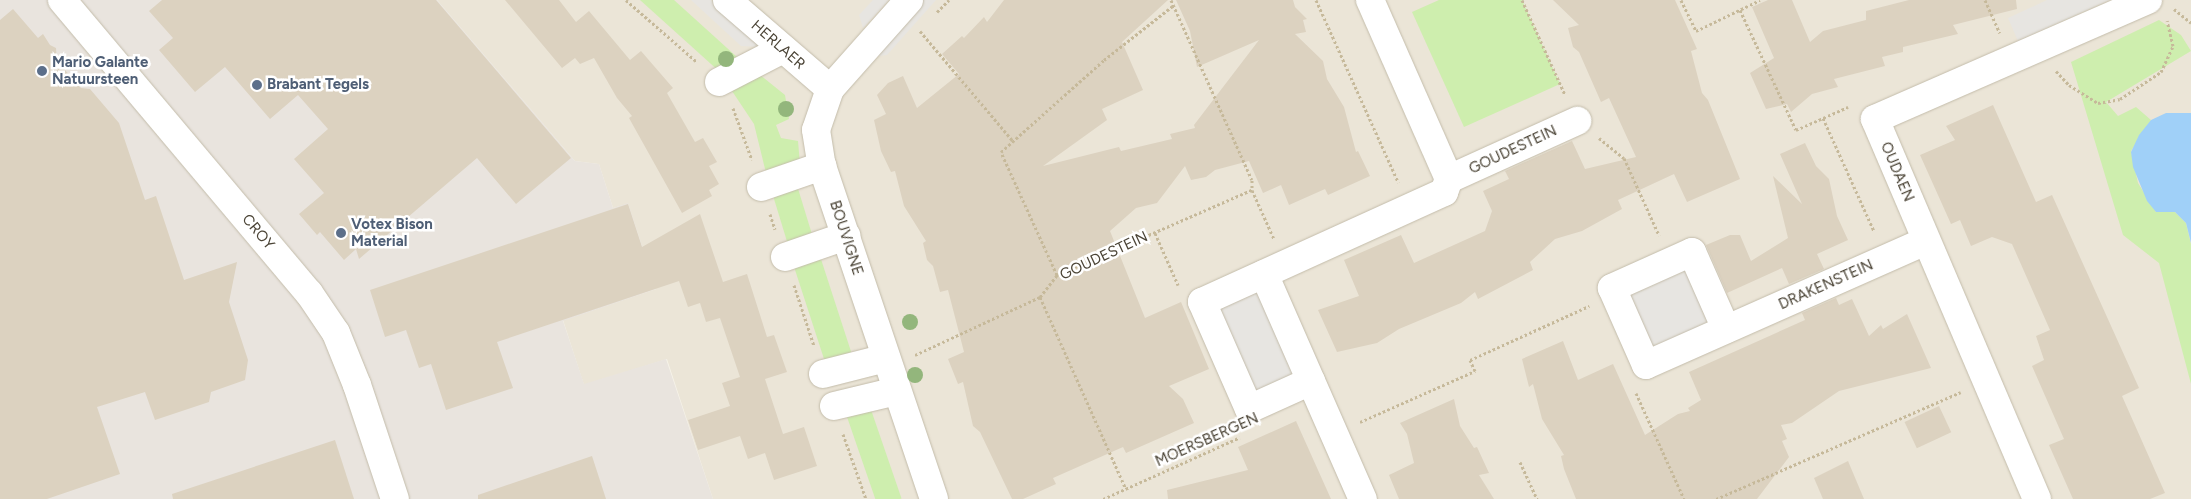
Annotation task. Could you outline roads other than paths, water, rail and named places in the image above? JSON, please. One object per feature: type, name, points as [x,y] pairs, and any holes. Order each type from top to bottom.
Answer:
[{"type":"street","name":"CROY","points":[[62,0],[309,293],[343,350],[395,499]]},
{"type":"street","name":"HERLAER","points":[[727,0],[830,89]]},
{"type":"street","name":"BOUVIGNE","points":[[909,0],[830,89],[816,130],[822,166],[934,499]]},
{"type":"street","points":[[1370,0],[1449,180]]},
{"type":"street","name":"OUDAEN","points":[[2037,499],[1875,119],[2024,54],[2157,7]]},
{"type":"street","points":[[720,82],[783,49]]},
{"type":"street","name":"GOUDESTEIN","points":[[1311,381],[1249,409],[1202,302],[1444,192],[1449,180],[1577,121]]},
{"type":"street","points":[[761,186],[822,166]]},
{"type":"street","points":[[785,257],[846,236]]},
{"type":"street","name":"DRAKENSTEIN","points":[[1726,328],[1692,252],[1612,288],[1646,365],[1926,241]]},
{"type":"street","points":[[1275,270],[1311,381],[1363,499]]},
{"type":"street","points":[[823,374],[891,372]]},
{"type":"street","points":[[834,406],[891,372]]},
{"type":"water","points":[[2166,113],[2191,113],[2191,243],[2186,223],[2175,212],[2156,212],[2147,201],[2133,167],[2131,152],[2139,135],[2151,120]]},
{"type":"place","name":"Mario Galante Natuursteen","points":[[42,71]]},
{"type":"place","name":"Brabant Tegels","points":[[257,85]]},
{"type":"place","name":"Votex Bison Material","points":[[341,233]]}]
